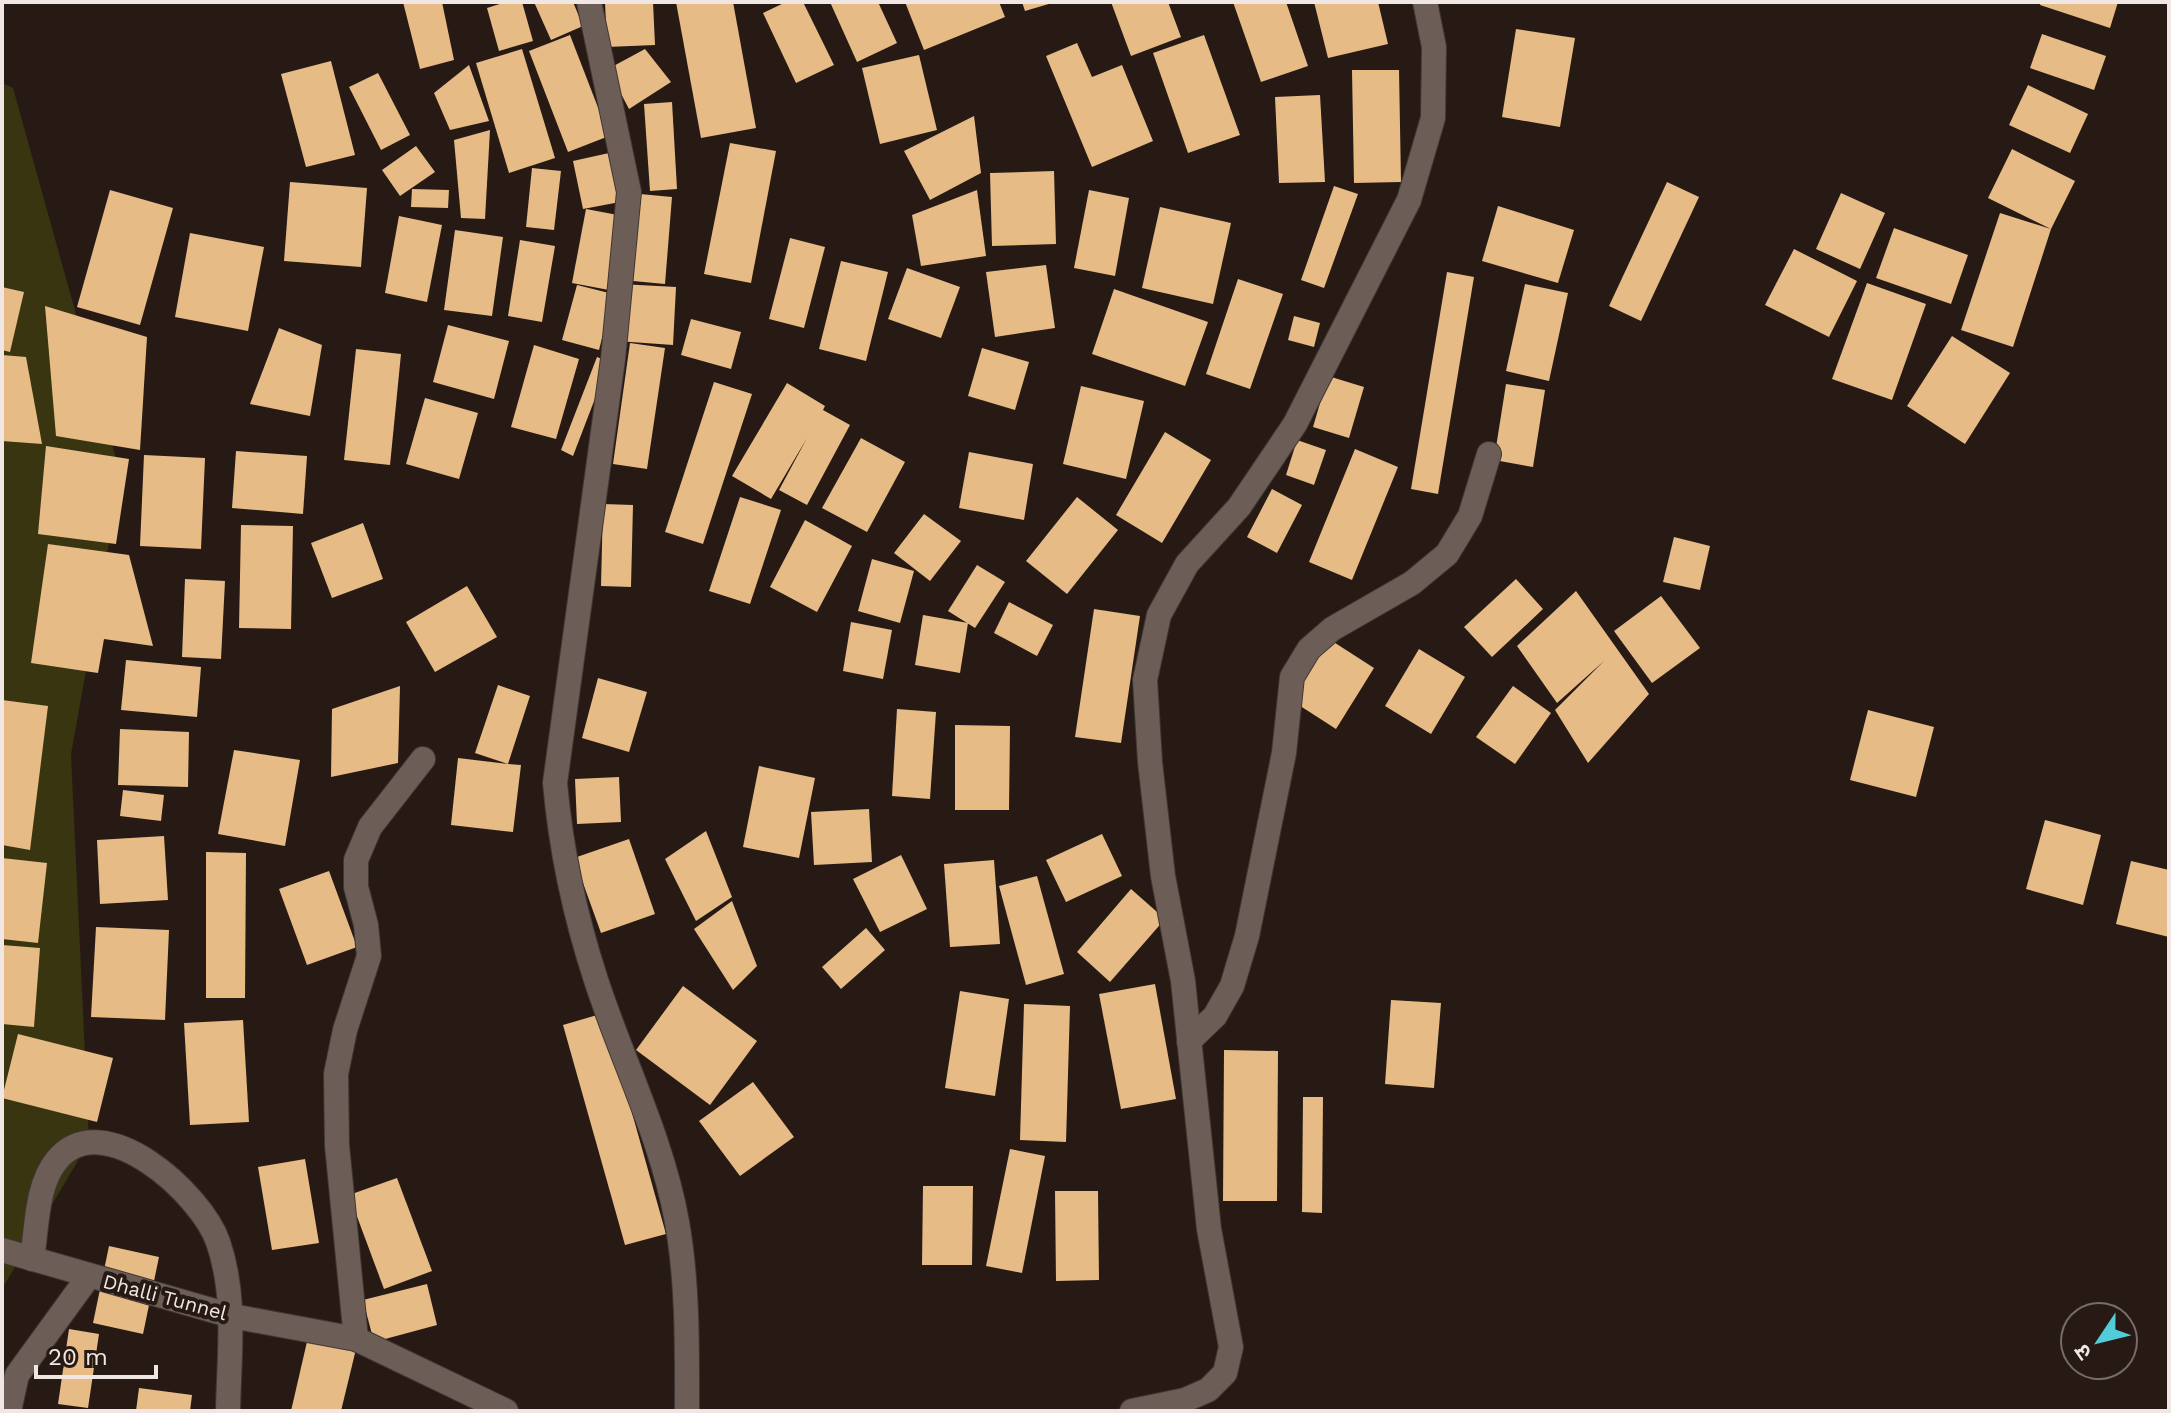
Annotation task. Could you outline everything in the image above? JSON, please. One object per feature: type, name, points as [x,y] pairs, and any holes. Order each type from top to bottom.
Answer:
[{"type":"street","points":[[589,2],[629,192],[613,359],[555,783],[560,841],[596,980],[649,1124],[677,1222],[686,1328],[687,1411]]},
{"type":"street","points":[[1132,1411],[1185,1400],[1208,1390],[1225,1373],[1231,1347],[1209,1229],[1189,1041],[1150,762],[1145,680],[1159,615],[1187,564],[1239,507],[1295,424],[1409,200],[1433,118],[1434,47],[1425,2]]},
{"type":"street","points":[[1189,1041],[1215,1016],[1232,986],[1247,936],[1284,753],[1292,677],[1309,649],[1332,629],[1412,583],[1447,554],[1470,516],[1489,454]]},
{"type":"street","points":[[356,1339],[337,1145],[336,1074],[345,1030],[369,956],[366,925],[356,887],[356,860],[370,827],[423,759]]},
{"type":"street","points":[[32,1259],[41,1192],[57,1159],[78,1145],[113,1144],[155,1164],[189,1198],[217,1240],[232,1316],[228,1411]]},
{"type":"street","name":"Dhalli Tunnel","points":[[2,1250],[232,1316],[356,1339],[506,1411]]},
{"type":"street","points":[[9,1411],[17,1375],[89,1276]]},
{"type":"shaded area","points":[[2,83],[13,88],[121,476],[71,754],[89,1142],[2,1289]]},
{"type":"building","points":[[403,2],[442,2],[454,60],[420,69]]},
{"type":"building","points":[[506,2],[522,2],[533,41],[499,51],[487,8]]},
{"type":"building","points":[[534,2],[573,2],[583,26],[551,40]]},
{"type":"building","points":[[605,2],[653,2],[655,45],[607,47]]},
{"type":"building","points":[[676,2],[733,2],[756,128],[701,138]]},
{"type":"building","points":[[786,2],[803,2],[834,65],[796,83],[763,13]]},
{"type":"building","points":[[830,2],[878,2],[897,43],[857,62]]},
{"type":"building","points":[[905,2],[999,2],[1005,17],[924,50]]},
{"type":"building","points":[[1022,2],[1052,2],[1052,3],[1025,11]]},
{"type":"building","points":[[1111,2],[1168,2],[1181,37],[1131,56]]},
{"type":"building","points":[[1233,2],[1286,2],[1308,66],[1261,82]]},
{"type":"building","points":[[1314,2],[1378,2],[1388,44],[1328,58]]},
{"type":"building","points":[[2041,2],[2118,2],[2110,28],[2040,5]]},
{"type":"building","points":[[1516,29],[1575,38],[1560,127],[1502,117]]},
{"type":"building","points":[[2042,34],[2106,56],[2094,90],[2030,68]]},
{"type":"building","points":[[570,35],[609,136],[568,152],[529,51]]},
{"type":"building","points":[[1204,35],[1240,135],[1188,153],[1153,53]]},
{"type":"building","points":[[1077,43],[1092,77],[1122,65],[1153,141],[1092,167],[1046,56]]},
{"type":"building","points":[[522,49],[555,158],[509,173],[476,63]]},
{"type":"building","points":[[645,49],[671,82],[629,109],[608,69]]},
{"type":"building","points":[[919,55],[937,130],[880,144],[862,68]]},
{"type":"building","points":[[331,61],[355,155],[306,167],[281,74]]},
{"type":"building","points":[[469,65],[489,121],[450,130],[434,93]]},
{"type":"building","points":[[1352,70],[1399,70],[1401,182],[1354,183]]},
{"type":"building","points":[[378,73],[410,135],[381,150],[349,87]]},
{"type":"building","points":[[2028,85],[2088,114],[2070,153],[2009,125]]},
{"type":"building","points":[[1320,95],[1325,182],[1279,183],[1275,97]]},
{"type":"building","points":[[672,102],[677,189],[650,191],[644,104]]},
{"type":"building","points":[[974,116],[981,173],[930,200],[904,151]]},
{"type":"building","points":[[490,130],[485,219],[461,218],[454,140]]},
{"type":"building","points":[[730,143],[776,151],[751,283],[704,274]]},
{"type":"building","points":[[416,146],[435,172],[400,196],[382,170]]},
{"type":"building","points":[[2012,149],[2075,181],[2051,229],[1988,198]]},
{"type":"building","points":[[609,153],[620,202],[583,209],[573,161]]},
{"type":"building","points":[[532,168],[561,171],[554,230],[526,227]]},
{"type":"building","points":[[1054,171],[1056,244],[992,246],[990,173]]},
{"type":"building","points":[[290,182],[367,188],[361,267],[284,261]]},
{"type":"building","points":[[1667,182],[1699,197],[1641,321],[1609,306]]},
{"type":"building","points":[[1334,186],[1358,194],[1324,288],[1301,280]]},
{"type":"building","points":[[412,189],[449,190],[448,208],[411,207]]},
{"type":"building","points":[[110,190],[173,208],[140,325],[77,307]]},
{"type":"building","points":[[977,190],[986,256],[921,266],[912,215]]},
{"type":"building","points":[[1089,190],[1129,198],[1115,276],[1074,268]]},
{"type":"building","points":[[1841,193],[1885,213],[1860,269],[1816,249]]},
{"type":"building","points":[[640,194],[672,197],[665,284],[633,281]]},
{"type":"building","points":[[1498,206],[1574,230],[1558,283],[1482,261]]},
{"type":"building","points":[[1160,207],[1231,223],[1213,304],[1142,288]]},
{"type":"building","points":[[586,209],[623,216],[609,290],[572,283]]},
{"type":"building","points":[[2000,213],[2051,229],[2013,347],[1961,330]]},
{"type":"building","points":[[399,216],[442,225],[427,302],[385,293]]},
{"type":"building","points":[[1894,228],[1968,255],[1951,304],[1876,278]]},
{"type":"building","points":[[455,230],[503,237],[492,316],[444,310]]},
{"type":"building","points":[[190,233],[264,247],[248,331],[175,317]]},
{"type":"building","points":[[790,238],[825,247],[804,328],[769,319]]},
{"type":"building","points":[[520,240],[555,246],[542,322],[508,316]]},
{"type":"building","points":[[1794,249],[1857,281],[1829,337],[1765,305]]},
{"type":"building","points":[[841,261],[888,272],[866,361],[819,349]]},
{"type":"building","points":[[1046,265],[1055,328],[995,337],[986,272]]},
{"type":"building","points":[[907,268],[960,287],[941,338],[888,319]]},
{"type":"building","points":[[1447,272],[1474,277],[1438,494],[1411,489]]},
{"type":"building","points":[[1238,279],[1283,294],[1250,389],[1206,374]]},
{"type":"building","points":[[1867,283],[1926,304],[1892,400],[1832,379]]},
{"type":"building","points":[[620,284],[676,287],[673,345],[617,341]]},
{"type":"building","points":[[1525,284],[1568,293],[1549,381],[1506,371]]},
{"type":"building","points":[[577,285],[613,294],[599,350],[562,340]]},
{"type":"building","points":[[2,287],[24,292],[10,352],[2,350]]},
{"type":"building","points":[[1114,289],[1208,322],[1185,386],[1092,354]]},
{"type":"building","points":[[45,306],[147,337],[140,450],[56,436]]},
{"type":"building","points":[[1294,316],[1320,323],[1314,347],[1288,340]]},
{"type":"building","points":[[691,319],[741,332],[731,369],[681,355]]},
{"type":"building","points":[[448,325],[509,341],[494,399],[433,382]]},
{"type":"building","points":[[279,328],[322,345],[310,416],[250,404]]},
{"type":"building","points":[[1952,336],[2010,373],[1965,444],[1907,406]]},
{"type":"building","points":[[630,343],[665,348],[647,469],[613,464]]},
{"type":"building","points":[[534,345],[579,359],[556,439],[511,427]]},
{"type":"building","points":[[982,348],[1029,362],[1015,410],[968,396]]},
{"type":"building","points":[[356,349],[401,354],[390,465],[344,460]]},
{"type":"building","points":[[2,355],[26,357],[42,444],[2,441]]},
{"type":"building","points":[[597,357],[609,362],[573,456],[561,450]]},
{"type":"building","points":[[1328,376],[1364,387],[1349,438],[1313,427]]},
{"type":"building","points":[[714,382],[752,394],[703,544],[665,532]]},
{"type":"building","points":[[787,383],[825,406],[823,410],[850,425],[807,505],[779,490],[807,438],[771,499],[732,476]]},
{"type":"building","points":[[1506,384],[1545,390],[1533,467],[1494,460]]},
{"type":"building","points":[[1081,386],[1144,401],[1126,479],[1063,464]]},
{"type":"building","points":[[425,398],[478,413],[459,479],[406,464]]},
{"type":"building","points":[[1165,432],[1211,460],[1162,543],[1116,515]]},
{"type":"building","points":[[861,438],[905,462],[867,532],[822,508]]},
{"type":"building","points":[[1297,440],[1326,450],[1314,485],[1286,475]]},
{"type":"building","points":[[46,446],[129,459],[116,544],[38,534]]},
{"type":"building","points":[[1355,449],[1398,467],[1352,580],[1309,562]]},
{"type":"building","points":[[236,451],[307,456],[303,514],[232,508]]},
{"type":"building","points":[[969,452],[1033,464],[1024,520],[959,508]]},
{"type":"building","points":[[144,455],[205,458],[201,549],[140,546]]},
{"type":"building","points":[[1272,489],[1302,505],[1277,553],[1247,537]]},
{"type":"building","points":[[740,497],[781,510],[750,604],[709,591]]},
{"type":"building","points":[[1077,497],[1118,530],[1067,594],[1026,561]]},
{"type":"building","points":[[603,504],[633,505],[631,587],[601,586]]},
{"type":"building","points":[[924,514],[961,541],[930,581],[894,553]]},
{"type":"building","points":[[805,520],[852,546],[817,612],[770,587]]},
{"type":"building","points":[[363,523],[383,579],[332,598],[311,543]]},
{"type":"building","points":[[241,525],[293,526],[291,629],[239,628]]},
{"type":"building","points":[[1674,537],[1710,546],[1700,590],[1663,582]]},
{"type":"building","points":[[48,544],[129,555],[153,646],[104,639],[98,673],[31,663]]},
{"type":"building","points":[[872,559],[914,571],[900,623],[858,611]]},
{"type":"building","points":[[977,565],[1005,582],[975,628],[948,611]]},
{"type":"building","points":[[185,579],[225,581],[221,659],[182,657]]},
{"type":"building","points":[[1516,579],[1543,609],[1492,657],[1464,627]]},
{"type":"building","points":[[467,586],[497,637],[435,672],[406,622]]},
{"type":"building","points":[[1576,591],[1649,694],[1588,763],[1555,710],[1604,661],[1557,703],[1517,646]]},
{"type":"building","points":[[1661,596],[1700,648],[1652,683],[1614,631]]},
{"type":"building","points":[[1009,602],[1053,625],[1037,656],[994,633]]},
{"type":"building","points":[[1094,609],[1140,616],[1121,743],[1075,737]]},
{"type":"building","points":[[923,615],[968,623],[960,673],[915,665]]},
{"type":"building","points":[[851,622],[892,630],[883,679],[843,671]]},
{"type":"building","points":[[1329,639],[1374,668],[1336,729],[1291,700]]},
{"type":"building","points":[[1419,649],[1465,677],[1431,734],[1385,706]]},
{"type":"building","points":[[126,660],[201,667],[197,717],[121,710]]},
{"type":"building","points":[[598,678],[647,692],[629,752],[582,738]]},
{"type":"building","points":[[498,685],[530,696],[508,764],[475,753]]},
{"type":"building","points":[[400,686],[398,763],[331,777],[332,709]]},
{"type":"building","points":[[1513,686],[1551,713],[1515,764],[1476,737]]},
{"type":"building","points":[[2,700],[48,706],[30,850],[2,845]]},
{"type":"building","points":[[897,709],[936,712],[930,799],[892,796]]},
{"type":"building","points":[[1868,710],[1934,727],[1916,797],[1850,780]]},
{"type":"building","points":[[955,725],[1010,726],[1009,810],[955,810]]},
{"type":"building","points":[[120,729],[189,732],[188,787],[118,785]]},
{"type":"building","points":[[234,750],[300,760],[285,846],[218,834]]},
{"type":"building","points":[[458,758],[521,765],[513,832],[451,825]]},
{"type":"building","points":[[759,766],[815,778],[799,858],[743,847]]},
{"type":"building","points":[[619,777],[621,822],[577,824],[575,779]]},
{"type":"building","points":[[123,790],[164,795],[161,821],[120,816]]},
{"type":"building","points":[[869,809],[872,862],[814,865],[811,812]]},
{"type":"building","points":[[2045,820],[2101,835],[2083,905],[2026,889]]},
{"type":"building","points":[[706,831],[732,897],[696,921],[665,859]]},
{"type":"building","points":[[1102,834],[1122,876],[1066,902],[1046,860]]},
{"type":"building","points":[[164,836],[168,900],[100,904],[97,840]]},
{"type":"building","points":[[629,839],[655,914],[601,933],[574,858]]},
{"type":"building","points":[[206,852],[246,853],[245,998],[206,998]]},
{"type":"building","points":[[901,855],[927,909],[880,932],[853,879]]},
{"type":"building","points":[[2,858],[47,863],[38,943],[2,939]]},
{"type":"building","points":[[994,860],[1000,944],[950,947],[944,864]]},
{"type":"building","points":[[2131,861],[2169,870],[2169,937],[2116,924]]},
{"type":"building","points":[[329,871],[357,947],[307,965],[279,889]]},
{"type":"building","points":[[1037,876],[1064,974],[1026,985],[999,886]]},
{"type":"building","points":[[1131,889],[1165,919],[1110,982],[1077,952]]},
{"type":"building","points":[[732,901],[757,966],[733,990],[694,929]]},
{"type":"building","points":[[96,927],[169,930],[165,1020],[91,1017]]},
{"type":"building","points":[[866,928],[885,950],[841,989],[822,967]]},
{"type":"building","points":[[2,945],[40,948],[34,1027],[2,1024]]},
{"type":"building","points":[[1155,984],[1176,1099],[1121,1109],[1099,994]]},
{"type":"building","points":[[683,986],[757,1041],[710,1105],[636,1050]]},
{"type":"building","points":[[960,991],[1009,999],[995,1096],[945,1088]]},
{"type":"building","points":[[1391,1000],[1441,1003],[1434,1088],[1385,1084]]},
{"type":"building","points":[[1024,1004],[1070,1006],[1066,1142],[1020,1140]]},
{"type":"building","points":[[604,1013],[666,1234],[625,1245],[563,1025]]},
{"type":"building","points":[[243,1020],[249,1122],[190,1125],[184,1023]]},
{"type":"building","points":[[18,1034],[113,1058],[97,1122],[2,1098]]},
{"type":"building","points":[[1224,1050],[1278,1051],[1277,1201],[1223,1201]]},
{"type":"building","points":[[753,1082],[794,1137],[740,1176],[699,1121]]},
{"type":"building","points":[[1303,1097],[1323,1097],[1322,1213],[1302,1212]]},
{"type":"building","points":[[1010,1149],[1045,1156],[1022,1273],[986,1266]]},
{"type":"building","points":[[305,1159],[319,1243],[272,1250],[258,1167]]},
{"type":"building","points":[[397,1178],[432,1271],[384,1289],[349,1195]]},
{"type":"building","points":[[923,1186],[973,1186],[972,1265],[922,1265]]},
{"type":"building","points":[[1055,1191],[1098,1191],[1099,1280],[1056,1281]]},
{"type":"building","points":[[109,1246],[159,1257],[143,1334],[93,1323]]},
{"type":"building","points":[[427,1284],[437,1325],[374,1342],[363,1300]]},
{"type":"building","points":[[69,1329],[99,1334],[88,1408],[58,1404]]},
{"type":"building","points":[[309,1333],[357,1345],[341,1411],[291,1411]]},
{"type":"building","points":[[139,1388],[192,1395],[190,1411],[136,1411]]}]
